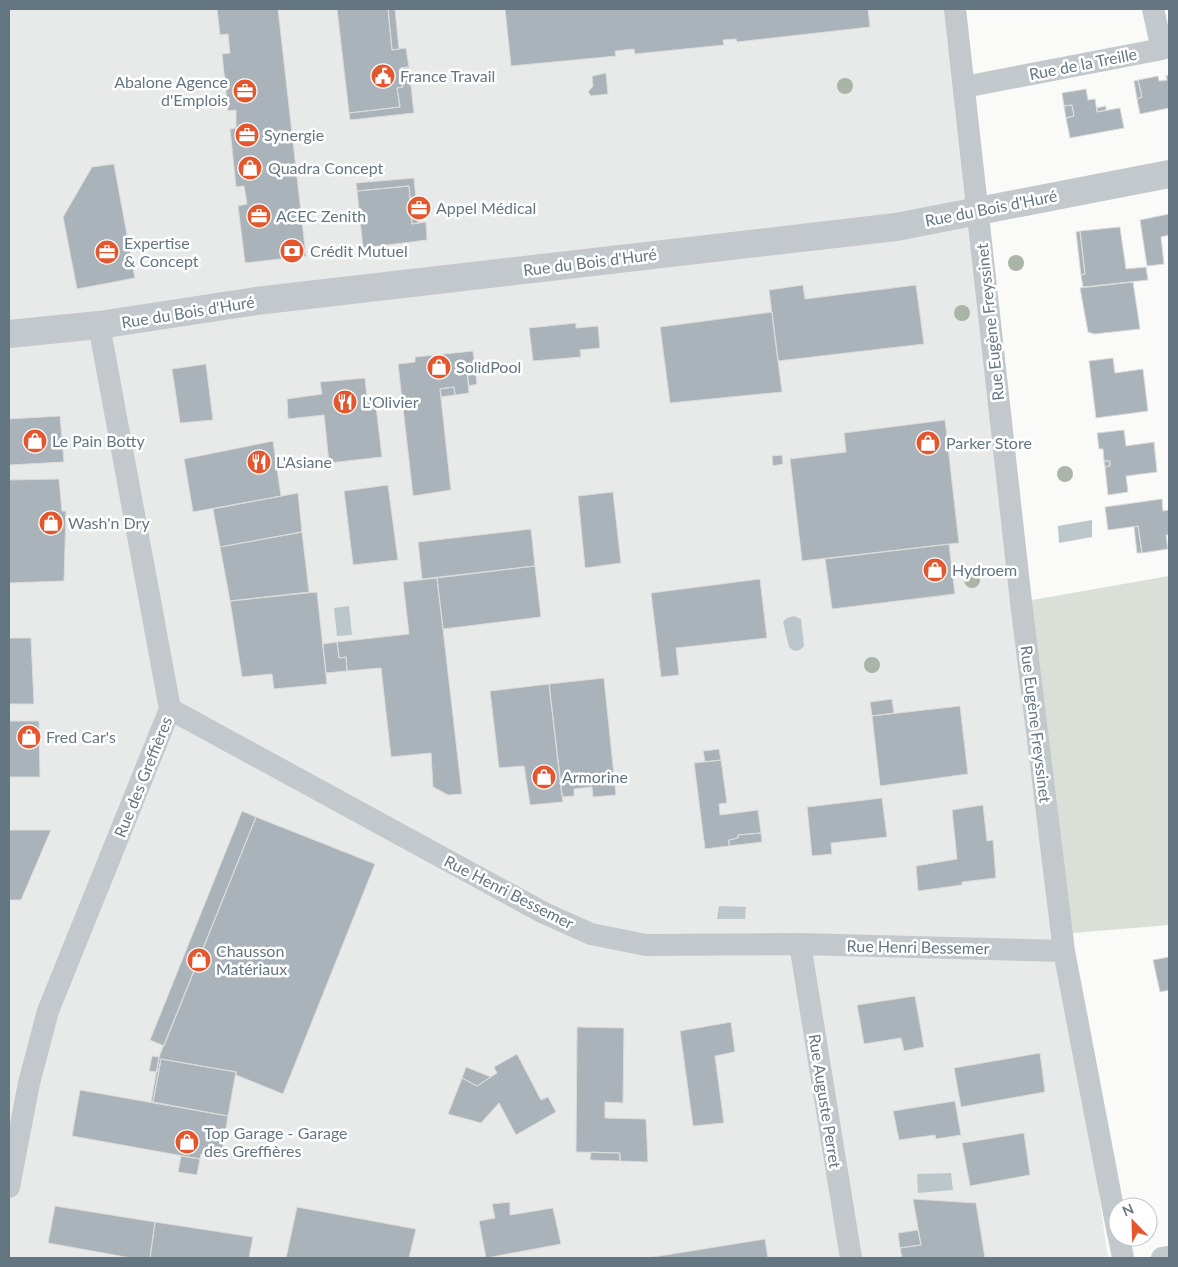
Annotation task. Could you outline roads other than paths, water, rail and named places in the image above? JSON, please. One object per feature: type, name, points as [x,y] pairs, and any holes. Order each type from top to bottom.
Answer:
[{"type":"street","name":"Rue Eugène Freyssinet","points":[[955,9],[1021,602],[1064,951],[1111,1197]]},
{"type":"street","name":"Rue de la Treille","points":[[964,87],[1162,48],[1153,9]]},
{"type":"street","name":"Rue du Bois d'Huré","points":[[9,334],[98,325],[256,301],[896,226],[1169,174]]},
{"type":"street","name":"Rue des Greffières","points":[[9,1187],[29,1083],[48,1011],[170,709],[98,325]]},
{"type":"street","name":"Rue Henri Bessemer","points":[[170,709],[544,914],[591,934],[646,945],[800,944],[1064,951]]},
{"type":"street","name":"Rue Auguste Perret","points":[[800,944],[851,1258]]},
{"type":"street","points":[[1162,1258],[1169,1257]]},
{"type":"place","name":"France Travail","points":[[383,76]]},
{"type":"place","name":"Abalone Agence d'Emplois","points":[[245,91]]},
{"type":"place","name":"Synergie","points":[[247,135]]},
{"type":"place","name":"Quadra Concept","points":[[250,168]]},
{"type":"place","name":"Appel Médical","points":[[419,208]]},
{"type":"place","name":"ACEC Zenith","points":[[259,216]]},
{"type":"place","name":"Crédit Mutuel","points":[[292,251]]},
{"type":"place","name":"Expertise & Concept","points":[[107,252]]},
{"type":"place","name":"SolidPool","points":[[439,367]]},
{"type":"place","name":"L'Olivier","points":[[345,402]]},
{"type":"place","name":"Le Pain Botty","points":[[35,441]]},
{"type":"place","name":"Parker Store","points":[[928,443]]},
{"type":"place","name":"L'Asiane","points":[[259,462]]},
{"type":"place","name":"Wash'n Dry","points":[[51,523]]},
{"type":"place","name":"Hydroem","points":[[935,570]]},
{"type":"place","name":"Fred Car's","points":[[29,737]]},
{"type":"place","name":"Armorine","points":[[544,777]]},
{"type":"place","name":"Chausson Matériaux","points":[[199,960]]},
{"type":"place","name":"Top Garage - Garage des Greffières","points":[[187,1142]]}]
